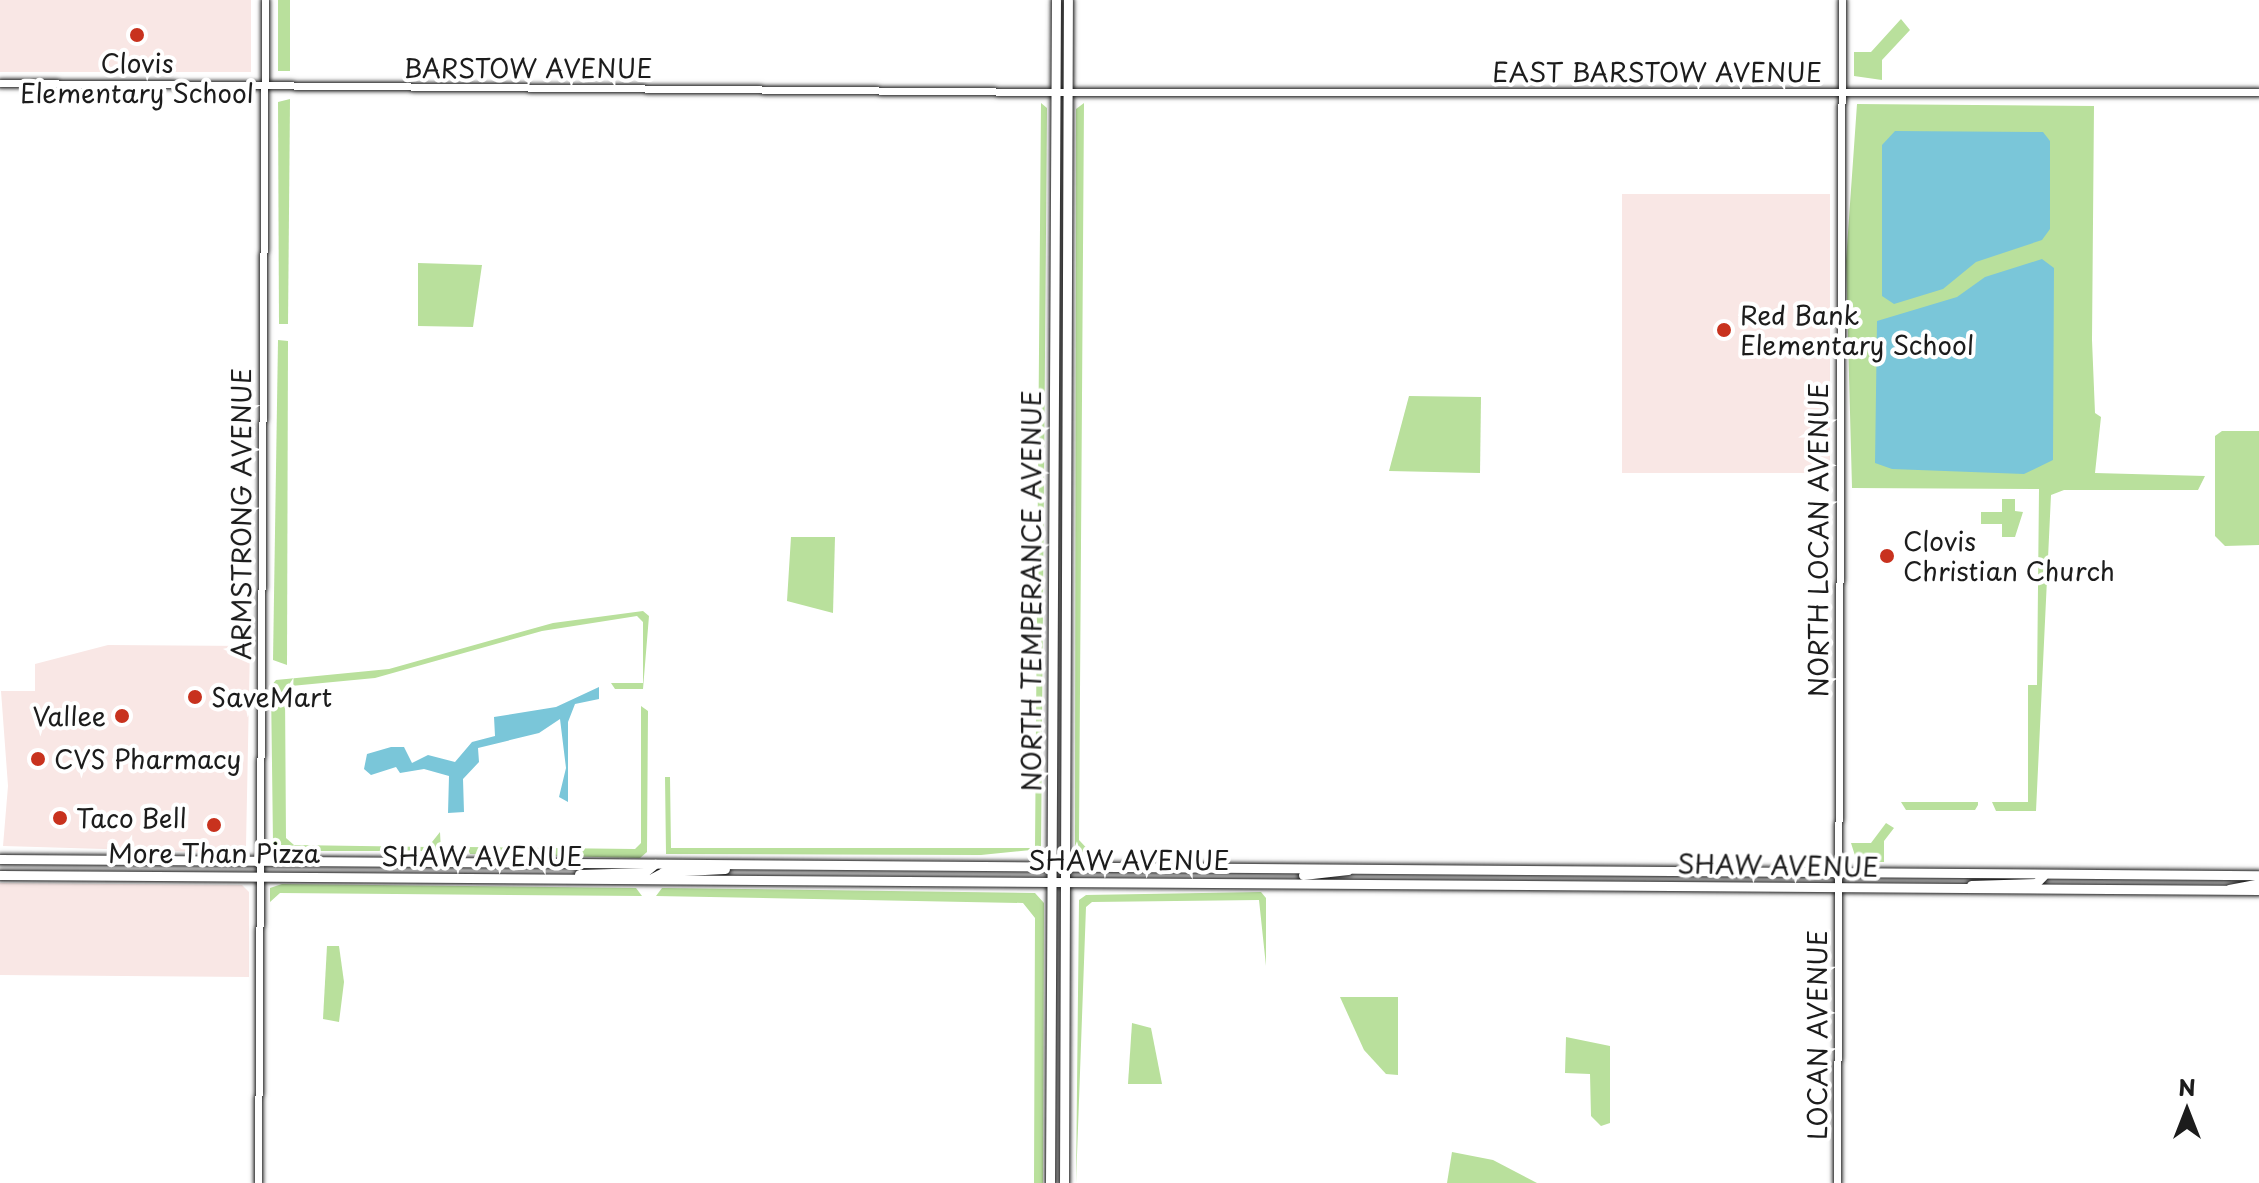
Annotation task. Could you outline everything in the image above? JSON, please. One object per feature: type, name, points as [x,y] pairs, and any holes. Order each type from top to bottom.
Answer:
[{"type":"main road","name":"NORTH TEMPERANCE AVENUE","points":[[1050,1183],[1056,0]]},
{"type":"main road","name":"NORTH TEMPERANCE AVENUE","points":[[1064,1183],[1068,0]]},
{"type":"main road","name":"SHAW AVENUE","points":[[0,859],[1455,867],[2043,876],[2259,875]]},
{"type":"main road","points":[[556,879],[645,872],[655,864]]},
{"type":"main road","points":[[649,880],[663,872],[748,865]]},
{"type":"main road","points":[[1272,881],[1355,867]]},
{"type":"main road","points":[[1373,881],[1444,875],[1455,867]]},
{"type":"main road","name":"SHAW AVENUE","points":[[0,875],[1051,883],[1373,881],[1952,890],[2259,890]]},
{"type":"main road","points":[[1952,890],[2036,883],[2043,876]]},
{"type":"main road","points":[[2229,889],[2259,883]]},
{"type":"street","name":"ARMSTRONG AVENUE","points":[[258,1183],[265,0]]},
{"type":"street","name":"NORTH LOCAN AVENUE","points":[[1837,888],[1842,0]]},
{"type":"street","name":"BARSTOW AVENUE","points":[[0,83],[1056,92]]},
{"type":"street","name":"EAST BARSTOW AVENUE","points":[[1056,92],[2259,92]]},
{"type":"street","name":"LOCAN AVENUE","points":[[1837,888],[1837,1183]]},
{"type":"shaded area","name":"Clovis Elementary School","points":[[0,0],[251,0],[251,72],[0,72]]},
{"type":"shaded area","name":"Red Bank Elementary School","points":[[1622,194],[1830,194],[1830,473],[1622,473]]},
{"type":"shaded area","points":[[108,645],[250,646],[246,846],[240,853],[3,846],[8,786],[1,691],[35,691],[35,664]]},
{"type":"shaded area","points":[[0,883],[242,885],[249,892],[249,977],[0,975]]},
{"type":"green space","points":[[278,0],[290,0],[290,71],[278,71]]},
{"type":"green space","points":[[1901,19],[1910,30],[1882,60],[1882,80],[1854,76],[1854,52],[1871,52]]},
{"type":"green space","points":[[290,99],[288,324],[279,324],[278,102]]},
{"type":"green space","points":[[1041,103],[1047,108],[1041,849],[981,855],[666,854],[665,777],[670,777],[671,848],[1035,848]]},
{"type":"green space","points":[[1084,103],[1079,840],[1094,856],[1075,850],[1076,109]]},
{"type":"green space","points":[[1857,104],[2094,106],[2092,340],[2095,413],[2101,417],[2095,473],[2205,476],[2198,490],[2064,490],[2051,495],[2036,811],[1996,811],[1992,802],[2028,802],[2028,685],[2037,685],[2039,489],[1852,488],[1846,261]]},
{"type":"green space","points":[[418,263],[482,265],[473,327],[418,326]]},
{"type":"green space","points":[[278,340],[288,341],[287,665],[273,660]]},
{"type":"green space","points":[[1409,396],[1481,397],[1480,473],[1389,471]]},
{"type":"green space","points":[[2222,431],[2259,431],[2259,545],[2225,546],[2215,536],[2215,436]]},
{"type":"green space","points":[[2002,499],[2015,499],[2015,511],[2023,512],[2015,537],[2002,537],[2002,524],[1981,524],[1981,512],[2002,512]]},
{"type":"green space","points":[[791,537],[835,537],[833,613],[787,601]]},
{"type":"green space","points":[[643,611],[649,616],[643,689],[615,689],[611,683],[643,683],[643,622],[637,616],[542,631],[375,678],[291,686],[285,693],[286,838],[294,845],[428,847],[440,832],[441,851],[280,851],[273,844],[271,686],[276,680],[389,669],[553,623]]},
{"type":"green space","points":[[641,706],[648,711],[647,852],[640,858],[470,854],[467,847],[635,849],[641,843]]},
{"type":"green space","points":[[1901,802],[1978,802],[1978,805],[1975,810],[1906,810]]},
{"type":"green space","points":[[1886,823],[1894,828],[1884,841],[1884,862],[1857,862],[1851,843],[1871,843]]},
{"type":"green space","points":[[282,884],[636,888],[642,896],[280,893],[270,902],[270,888]]},
{"type":"green space","points":[[662,888],[1035,893],[1044,903],[1043,1183],[1034,1183],[1035,918],[1023,903],[656,896]]},
{"type":"green space","points":[[1261,892],[1266,898],[1266,966],[1259,900],[1092,902],[1086,907],[1076,1183],[1079,900],[1086,895]]},
{"type":"green space","points":[[327,946],[339,946],[344,982],[339,1022],[323,1019]]},
{"type":"green space","points":[[1340,997],[1398,997],[1398,1075],[1386,1074],[1364,1050]]},
{"type":"green space","points":[[1132,1023],[1151,1028],[1162,1084],[1128,1084]]},
{"type":"green space","points":[[1566,1037],[1610,1046],[1610,1123],[1601,1126],[1591,1116],[1590,1074],[1565,1073]]},
{"type":"green space","points":[[1452,1152],[1493,1160],[1537,1183],[1447,1183]]},
{"type":"water","points":[[1895,131],[2043,132],[2050,141],[2050,229],[2042,240],[1976,262],[1943,289],[1894,304],[1882,296],[1882,145]]},
{"type":"water","points":[[2042,259],[2054,268],[2053,460],[2024,474],[1892,469],[1875,463],[1877,321],[1957,297],[1985,277]]},
{"type":"water","points":[[599,687],[599,699],[575,704],[568,722],[568,802],[559,797],[566,768],[560,719],[539,733],[478,748],[479,762],[463,779],[464,812],[448,813],[449,776],[424,769],[400,773],[396,767],[371,775],[364,769],[367,754],[391,747],[404,747],[412,763],[428,755],[455,762],[472,742],[495,736],[494,717],[556,707]]},
{"type":"place","name":"Clovis Elementary School","points":[[137,35]]},
{"type":"place","name":"Red Bank Elementary School","points":[[1724,330]]},
{"type":"place","name":"Clovis Christian Church","points":[[1887,556]]},
{"type":"place","name":"SaveMart","points":[[195,697]]},
{"type":"place","name":"Vallee","points":[[122,716]]},
{"type":"place","name":"CVS Pharmacy","points":[[38,759]]},
{"type":"place","name":"Taco Bell","points":[[60,818]]},
{"type":"place","name":"More Than Pizza","points":[[214,825]]}]
